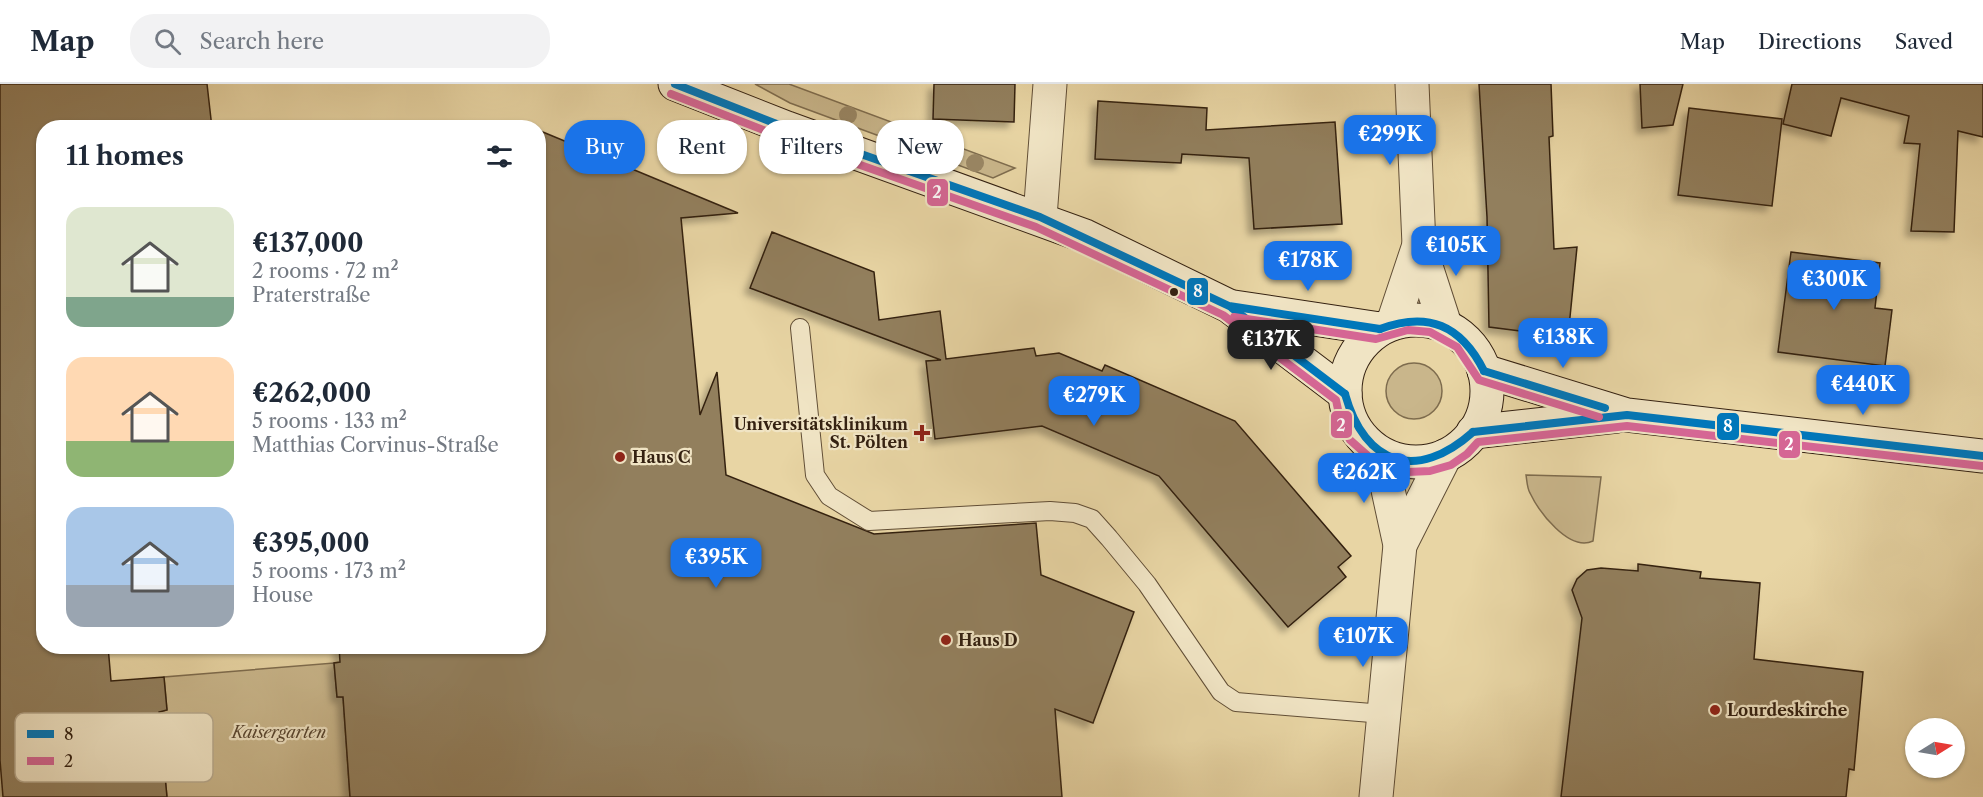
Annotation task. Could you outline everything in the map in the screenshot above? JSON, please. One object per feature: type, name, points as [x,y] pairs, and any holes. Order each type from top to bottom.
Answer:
[{"type":"main road","points":[[675,84],[787,128],[1040,217],[1085,236],[1229,306],[1345,394]]},
{"type":"main road","points":[[1040,217],[1050,84]]},
{"type":"main road","points":[[1412,84],[1419,245],[1445,326]]},
{"type":"main road","points":[[1229,306],[1386,326],[1419,320],[1445,326],[1470,344],[1484,371],[1486,403],[1473,432],[1461,446],[1445,456],[1428,461],[1409,462],[1380,453],[1359,434],[1349,415],[1345,394],[1348,371],[1357,350],[1386,326],[1419,245]]},
{"type":"main road","points":[[1484,371],[1628,415],[1983,456]]},
{"type":"main road","points":[[1473,432],[1524,429],[1628,415]]},
{"type":"main road","points":[[1376,797],[1400,545],[1380,453]]},
{"type":"main road","points":[[1400,545],[1445,456]]},
{"type":"lane","points":[[801,328],[816,475],[830,496],[869,521],[1050,511],[1076,513],[1092,519],[1147,584],[1221,692],[1236,702],[1384,714]]},
{"type":"green space","points":[[755,84],[789,84],[886,120],[876,120],[876,135],[864,130],[864,120],[836,120],[790,103]]},
{"type":"green space","points":[[964,149],[1015,168],[993,178],[964,167]]},
{"type":"green space","points":[[1408,363],[1420,363],[1434,371],[1442,385],[1440,402],[1434,411],[1420,419],[1408,419],[1391,407],[1386,397],[1386,385],[1398,368]]},
{"type":"green space","points":[[1526,475],[1601,477],[1593,541],[1584,543],[1574,541],[1556,528],[1534,501],[1528,489]]},
{"type":"green space","name":"Kaisergarten","points":[[334,663],[337,697],[343,697],[350,797],[167,797],[166,782],[213,782],[213,713],[159,713],[167,710],[164,677]]},
{"type":"building","points":[[0,84],[207,84],[211,120],[36,120],[36,654],[109,654],[111,681],[164,677],[167,710],[159,713],[15,713],[15,782],[166,782],[167,797],[3,797],[0,760]]},
{"type":"building","points":[[934,84],[1015,84],[1014,122],[933,119]]},
{"type":"building","points":[[1479,84],[1551,84],[1553,136],[1549,137],[1554,249],[1577,247],[1568,337],[1489,327],[1487,217]]},
{"type":"building","points":[[1640,84],[1683,84],[1673,125],[1642,128]]},
{"type":"building","points":[[1792,84],[1983,84],[1983,137],[1958,131],[1954,232],[1911,231],[1920,144],[1904,143],[1909,116],[1841,98],[1831,136],[1783,124]]},
{"type":"building","points":[[1098,101],[1207,108],[1206,130],[1335,122],[1342,224],[1254,229],[1249,158],[1182,154],[1181,163],[1095,159]]},
{"type":"building","points":[[1689,108],[1782,119],[1772,206],[1678,195]]},
{"type":"building","points":[[546,133],[564,141],[564,174],[644,174],[738,213],[681,218],[700,415],[717,372],[726,475],[874,534],[1036,523],[1041,575],[1134,612],[1093,723],[1055,709],[1062,797],[350,797],[343,697],[337,697],[334,663],[340,662],[340,654],[546,654]]},
{"type":"building","points":[[772,232],[874,272],[879,320],[940,311],[946,359],[1034,348],[1036,356],[1059,353],[1102,371],[1105,365],[1235,421],[1351,556],[1338,567],[1346,577],[1288,627],[1159,476],[1042,426],[935,439],[926,361],[941,360],[750,288]]},
{"type":"building","points":[[1791,252],[1880,263],[1875,308],[1892,310],[1885,366],[1778,352]]},
{"type":"building","name":"Lourdeskirche","points":[[1638,564],[1701,572],[1700,578],[1760,583],[1754,659],[1863,672],[1854,770],[1849,769],[1846,797],[1561,797],[1582,618],[1572,590],[1577,579],[1587,570],[1601,568],[1638,571]]},
{"type":"transit line","name":"8","points":[[675,84],[787,128],[1040,217],[1229,306],[1380,329]]},
{"type":"transit line","name":"2","points":[[671,94],[784,138],[1036,227],[1223,315],[1336,400],[1341,424],[1350,440],[1376,463],[1408,472],[1430,471],[1451,465],[1467,454],[1478,442],[1627,426],[1982,466]]},
{"type":"transit line","name":"8","points":[[1232,308],[1345,394]]},
{"type":"transit line","name":"2","points":[[1234,317],[1376,339],[1408,330],[1430,332],[1457,347],[1479,380],[1599,417]]},
{"type":"transit line","name":"8","points":[[1380,329],[1413,322],[1428,322],[1441,326],[1465,342],[1484,371]]},
{"type":"transit line","name":"8","points":[[1484,371],[1605,408]]},
{"type":"transit line","name":"8","points":[[1345,394],[1354,418],[1366,437],[1380,451],[1396,459],[1413,461],[1432,457],[1452,448],[1473,432]]},
{"type":"transit line","name":"8","points":[[1473,432],[1627,415],[1983,456]]},
{"type":"place","name":"Universitätsklinikum St. Pölten","points":[[922,433]]},
{"type":"place","name":"Haus C","points":[[620,457]]},
{"type":"place","name":"Haus D","points":[[946,640]]},
{"type":"place","name":"Lourdeskirche","points":[[1715,710]]}]
